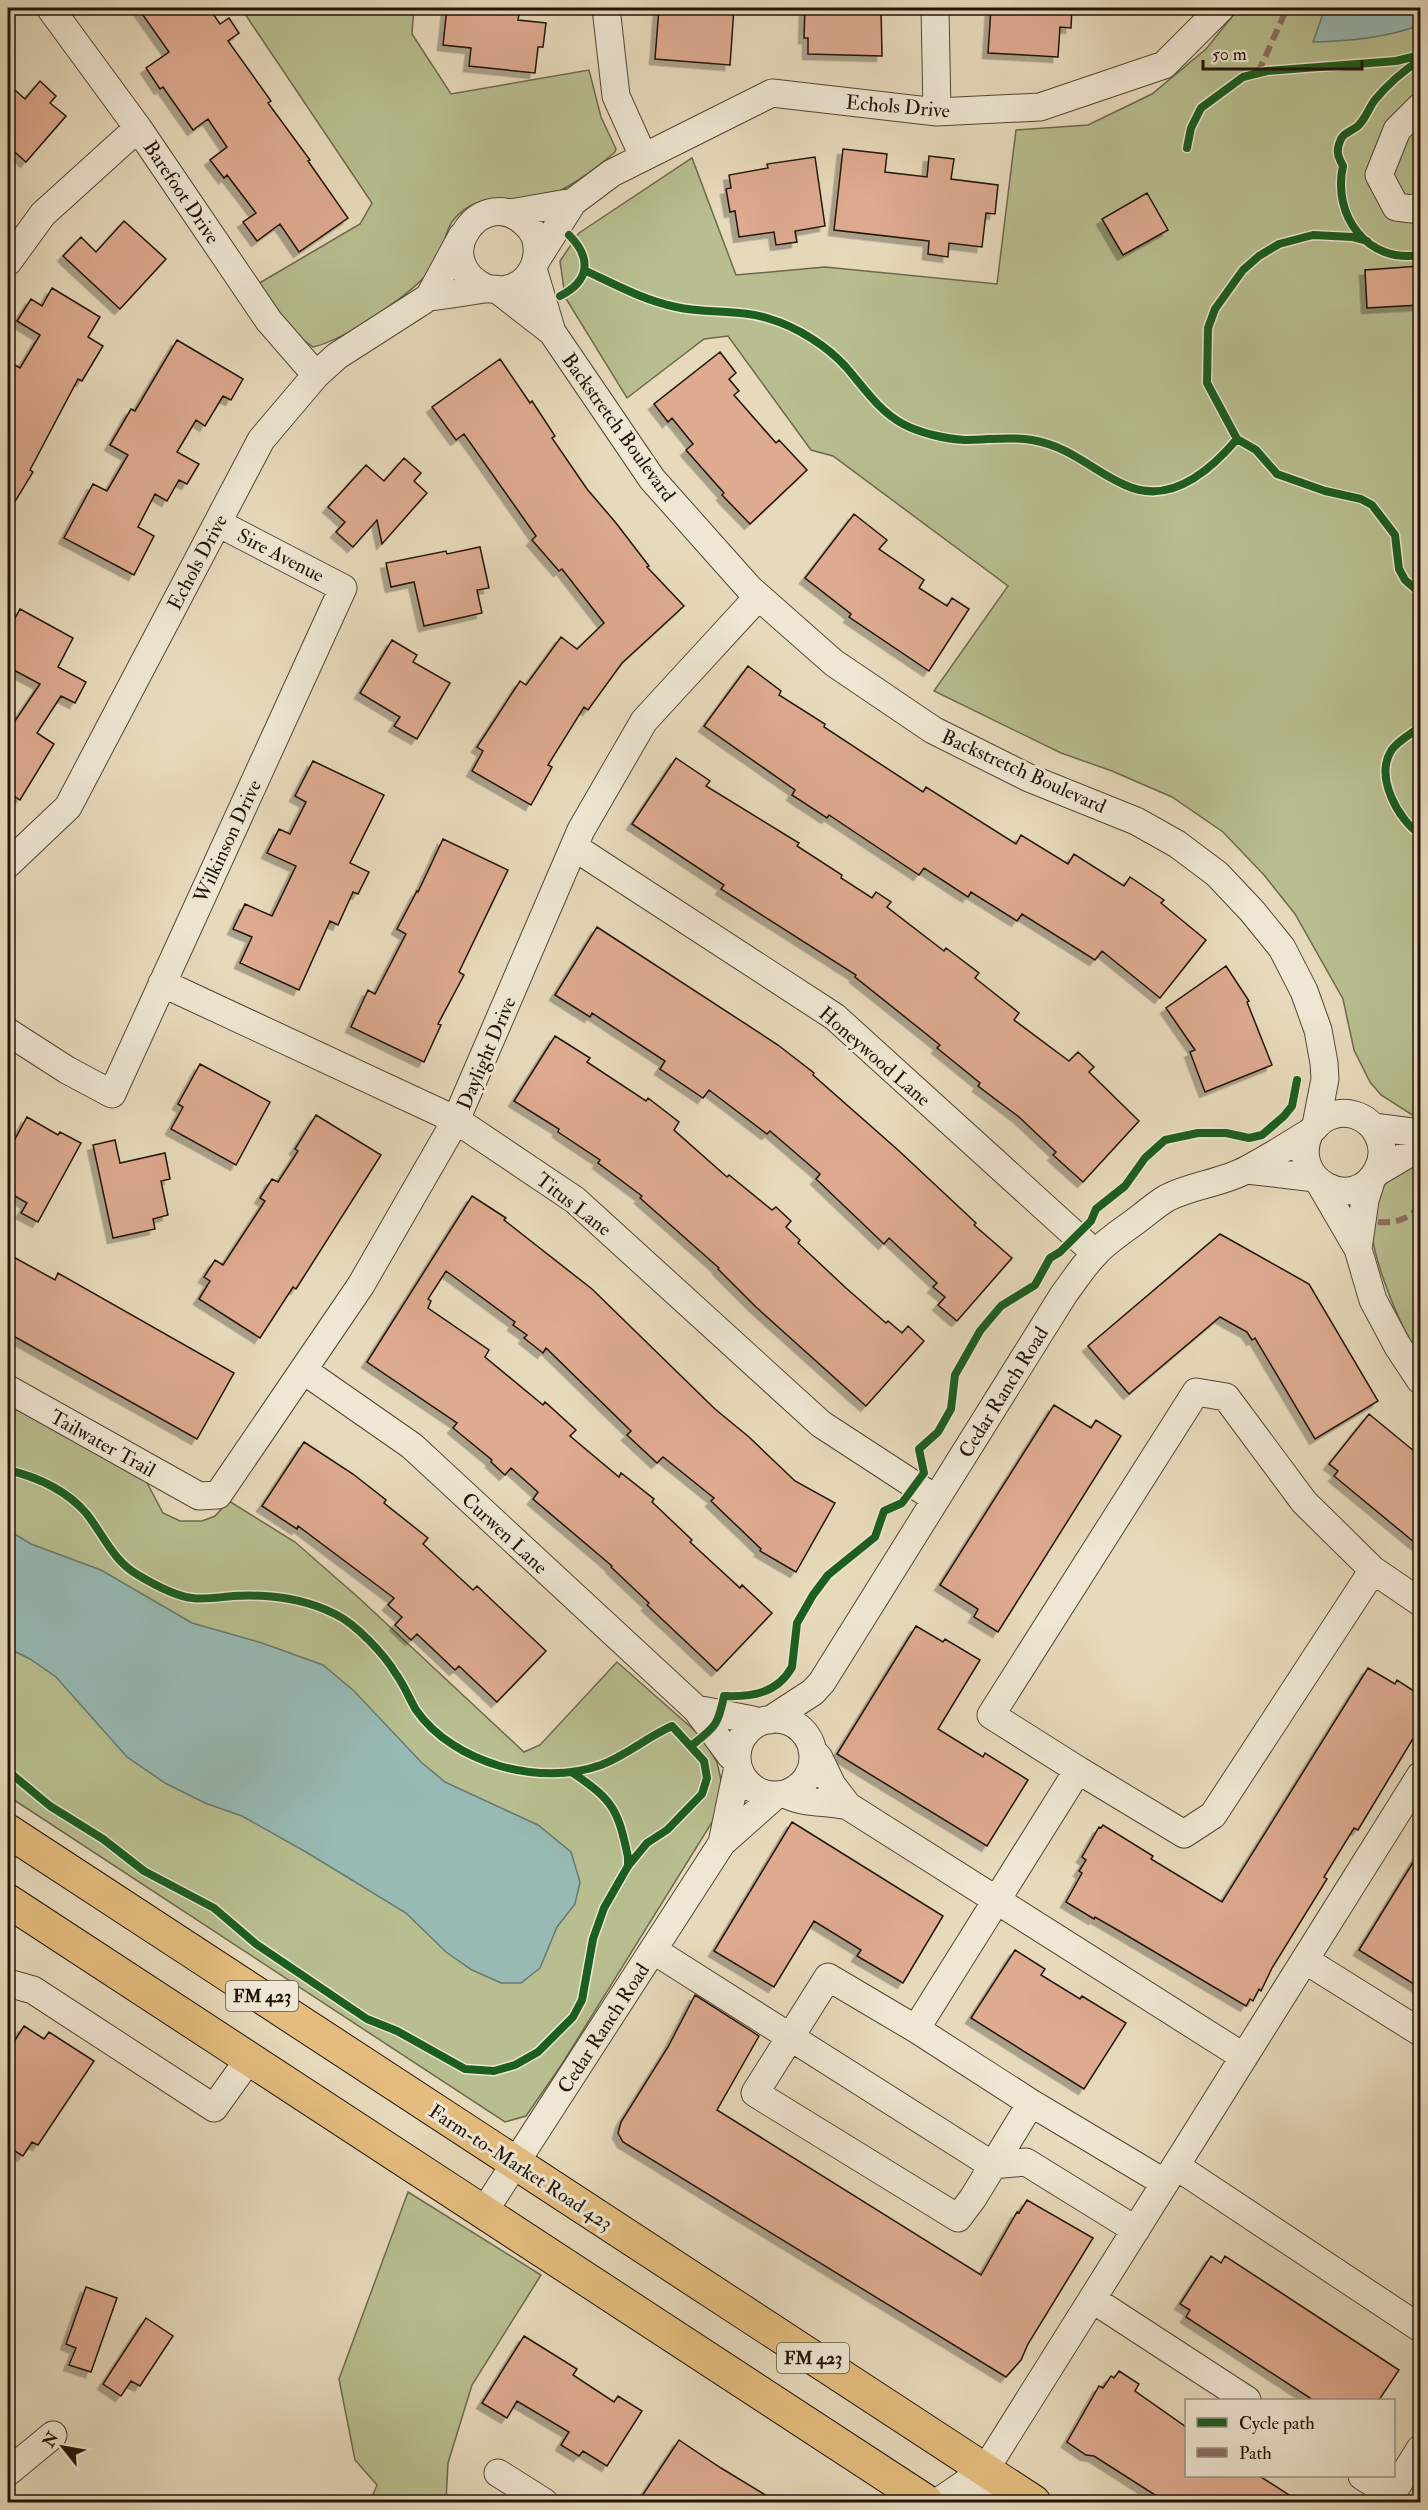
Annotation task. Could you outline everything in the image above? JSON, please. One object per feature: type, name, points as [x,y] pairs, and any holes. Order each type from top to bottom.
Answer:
[{"type":"main road","name":"Farm-to-Market Road 423","points":[[8,1831],[1034,2502]]},
{"type":"main road","name":"FM 423","points":[[8,1901],[927,2502]]},
{"type":"street","name":"Barefoot Drive","points":[[50,8],[138,128],[269,321],[316,375]]},
{"type":"street","points":[[606,8],[616,96],[643,156]]},
{"type":"street","points":[[935,8],[937,112]]},
{"type":"street","name":"Echols Drive","points":[[535,264],[573,202],[612,173],[772,93],[937,112],[1040,107],[1164,65],[1221,8]]},
{"type":"street","points":[[1420,107],[1397,130],[1379,175],[1396,207],[1412,209],[1420,206]]},
{"type":"street","points":[[8,262],[43,214],[138,128]]},
{"type":"street","name":"Echols Drive","points":[[510,213],[573,202]]},
{"type":"street","points":[[498,212],[510,213],[529,226],[537,248],[535,264],[519,284],[509,289],[493,290],[469,278],[463,268],[459,246],[462,236],[476,219],[498,212]]},
{"type":"street","name":"Echols Drive","points":[[429,297],[462,236]]},
{"type":"street","name":"Backstretch Boulevard","points":[[535,264],[552,332],[652,479],[758,597],[834,663],[933,730],[1029,778],[1136,821],[1177,844],[1217,874],[1252,911],[1282,948],[1318,1030],[1325,1079],[1313,1128]]},
{"type":"street","name":"Echols Drive","points":[[8,864],[68,807],[261,440],[316,375],[337,356],[429,297],[493,290]]},
{"type":"street","name":"Backstretch Boulevard","points":[[493,290],[552,332]]},
{"type":"street","name":"Sire Avenue","points":[[218,523],[343,588]]},
{"type":"street","name":"Wilkinson Drive","points":[[8,1032],[67,1070],[112,1094],[343,588]]},
{"type":"street","name":"Daylight Drive","points":[[199,1496],[218,1495],[303,1371],[361,1285],[456,1120],[581,830],[644,721],[758,597]]},
{"type":"street","name":"Honeywood Lane","points":[[574,847],[836,1017],[1095,1253]]},
{"type":"street","name":"Titus Lane","points":[[162,983],[456,1120],[575,1200],[821,1424],[936,1499]]},
{"type":"street","name":"Backstretch Boulevard","points":[[1324,1063],[1346,1097],[1368,1123]]},
{"type":"street","points":[[1420,1133],[1368,1123],[1347,1113],[1339,1113],[1323,1119],[1313,1128],[1305,1148],[1306,1164],[1358,1249],[1373,1300],[1397,1345],[1420,1380]]},
{"type":"street","points":[[1358,1249],[1365,1200],[1382,1149],[1368,1123]]},
{"type":"street","name":"Cedar Ranch Road","points":[[764,1722],[813,1692],[822,1683],[1064,1294],[1095,1253],[1167,1198],[1247,1170],[1313,1128]]},
{"type":"street","points":[[1317,1180],[1334,1190],[1350,1190],[1366,1184],[1374,1175],[1420,1147]]},
{"type":"street","name":"Cedar Ranch Road","points":[[1247,1170],[1317,1180]]},
{"type":"street","name":"Curwen Lane","points":[[303,1371],[412,1446],[696,1709],[738,1764]]},
{"type":"street","name":"Tailwater Trail","points":[[8,1389],[199,1496]]},
{"type":"street","points":[[1373,1570],[1212,1815],[1184,1834],[991,1715],[1196,1392],[1226,1397],[1304,1502],[1373,1570],[1420,1602]]},
{"type":"street","name":"Cedar Ranch Road","points":[[810,1745],[822,1683]]},
{"type":"street","points":[[696,1709],[764,1722],[788,1722],[796,1726],[819,1758],[832,1785],[848,1806],[1244,2057]]},
{"type":"street","points":[[764,1722],[742,1739],[738,1764],[740,1773],[751,1787],[767,1795],[780,1794],[801,1785],[811,1768],[810,1745]]},
{"type":"street","name":"Cedar Ranch Road","points":[[722,1843],[738,1764]]},
{"type":"street","points":[[916,2029],[1078,1770]]},
{"type":"street","points":[[976,2502],[985,2470],[1420,1776]]},
{"type":"street","points":[[780,1794],[800,1800],[848,1806]]},
{"type":"street","name":"Cedar Ranch Road","points":[[483,2213],[722,1843],[780,1794]]},
{"type":"street","points":[[653,1950],[992,2165],[1026,2162],[1136,2230]]},
{"type":"street","points":[[1305,1960],[1420,2032]]},
{"type":"street","points":[[1031,2103],[973,2198],[958,2218],[754,2093],[828,1977],[916,2029],[1031,2103],[1170,2174],[1420,2328]]},
{"type":"street","points":[[8,1983],[33,1990],[214,2108],[249,2059]]},
{"type":"street","points":[[1092,2299],[1245,2399]]},
{"type":"street","points":[[8,2472],[53,2435]]},
{"type":"street","points":[[1364,2477],[1389,2499],[1420,2449]]},
{"type":"street","points":[[938,2502],[985,2470]]},
{"type":"street","points":[[498,2473],[544,2502]]},
{"type":"green space","points":[[241,8],[414,8],[412,34],[451,94],[589,70],[601,117],[616,149],[615,152],[577,181],[554,194],[533,201],[494,199],[470,206],[454,219],[436,263],[414,287],[398,300],[343,335],[313,347],[299,337],[256,285],[360,224],[372,203]]},
{"type":"green space","points":[[1239,8],[1420,8],[1420,1120],[1381,1095],[1370,1082],[1354,1050],[1343,999],[1295,914],[1264,875],[1223,832],[1172,797],[1112,771],[1061,753],[934,691],[1008,586],[833,456],[811,450],[728,336],[704,339],[627,398],[565,297],[560,261],[579,233],[692,158],[736,275],[825,267],[997,284],[1016,130],[1088,125],[1152,94],[1206,49]]},
{"type":"green space","points":[[1420,1159],[1420,1355],[1390,1298],[1374,1248],[1372,1231],[1381,1190],[1394,1176]]},
{"type":"green space","points":[[8,1405],[134,1472],[147,1483],[163,1513],[180,1521],[202,1521],[215,1516],[229,1501],[295,1542],[360,1599],[524,1752],[540,1745],[617,1662],[702,1737],[717,1762],[723,1789],[719,1811],[562,2064],[526,2116],[505,2122],[8,1796]]},
{"type":"green space","points":[[408,2192],[541,2275],[472,2385],[448,2463],[446,2502],[370,2502],[377,2485],[355,2460],[339,2379]]},
{"type":"water","points":[[1325,8],[1420,8],[1420,25],[1367,38],[1313,42]]},
{"type":"water","points":[[8,1530],[31,1544],[101,1570],[192,1623],[262,1643],[323,1665],[354,1691],[421,1762],[445,1782],[538,1825],[571,1852],[580,1882],[575,1904],[557,1927],[540,1968],[521,1983],[501,1983],[472,1970],[446,1952],[406,1913],[242,1816],[205,1803],[165,1783],[127,1757],[56,1677],[30,1659],[8,1648]]},
{"type":"building","points":[[138,8],[209,8],[220,24],[229,18],[239,33],[228,41],[271,101],[268,103],[310,160],[308,161],[348,218],[299,252],[280,224],[257,241],[243,222],[256,213],[227,175],[224,178],[210,160],[227,147],[208,119],[193,130],[163,87],[160,89],[146,68],[169,52]]},
{"type":"building","points":[[447,8],[520,8],[518,20],[546,23],[543,47],[538,47],[535,73],[469,66],[471,48],[443,45]]},
{"type":"building","points":[[659,8],[734,8],[730,65],[655,59]]},
{"type":"building","points":[[805,8],[881,8],[882,56],[808,54],[808,38],[804,38]]},
{"type":"building","points":[[991,8],[1072,8],[1071,28],[1060,27],[1058,57],[988,53]]},
{"type":"building","points":[[40,81],[56,96],[50,103],[66,116],[26,162],[8,146],[8,84],[25,99]]},
{"type":"building","points":[[843,149],[887,154],[885,172],[927,177],[929,156],[954,159],[951,179],[998,185],[995,214],[986,213],[982,247],[949,243],[948,257],[928,254],[929,241],[834,230]]},
{"type":"building","points":[[815,157],[825,226],[795,231],[797,242],[776,245],[774,232],[739,237],[735,211],[730,212],[726,189],[731,188],[729,175],[768,168],[767,164]]},
{"type":"building","points":[[1147,193],[1168,230],[1123,255],[1102,219]]},
{"type":"building","points":[[124,221],[166,259],[120,309],[63,256],[81,237],[96,252]]},
{"type":"building","points":[[1420,266],[1420,305],[1367,308],[1365,270]]},
{"type":"building","points":[[52,288],[100,317],[88,337],[103,346],[82,381],[78,379],[30,470],[33,472],[8,513],[8,361],[20,368],[40,335],[17,321],[31,299],[42,306]]},
{"type":"building","points":[[177,340],[243,379],[231,400],[223,396],[205,426],[196,420],[177,452],[199,464],[187,484],[179,480],[167,501],[155,494],[138,527],[154,536],[134,575],[64,538],[93,484],[107,491],[128,455],[110,445],[131,409],[135,411]]},
{"type":"building","points":[[720,352],[736,373],[729,379],[739,391],[734,395],[776,443],[779,440],[807,470],[750,524],[722,495],[724,493],[686,450],[693,444],[672,418],[668,422],[654,404]]},
{"type":"building","points":[[500,359],[530,403],[532,401],[555,436],[552,438],[587,489],[616,523],[649,566],[647,567],[684,606],[622,663],[588,710],[584,707],[548,765],[552,767],[531,805],[472,771],[483,751],[477,747],[520,681],[526,685],[561,637],[577,649],[604,623],[562,569],[559,571],[532,540],[536,536],[464,434],[456,440],[432,407]]},
{"type":"building","points":[[404,458],[421,473],[414,481],[427,493],[382,544],[377,520],[353,547],[336,532],[345,522],[328,507],[366,465],[384,481]]},
{"type":"building","points":[[854,514],[887,540],[879,549],[924,580],[919,588],[947,606],[952,598],[969,609],[929,671],[849,617],[851,614],[805,578]]},
{"type":"building","points":[[480,547],[489,588],[477,590],[482,613],[424,626],[414,582],[391,587],[386,563]]},
{"type":"building","points":[[20,609],[73,638],[58,667],[86,682],[75,703],[61,696],[37,733],[54,744],[20,800],[8,792],[8,716],[15,721],[40,684],[8,667],[8,631]]},
{"type":"building","points":[[392,640],[417,655],[413,662],[450,683],[417,739],[394,726],[400,717],[360,693]]},
{"type":"building","points":[[748,666],[781,691],[779,695],[923,792],[926,787],[1016,844],[1021,835],[1068,864],[1074,854],[1124,886],[1130,877],[1164,900],[1161,903],[1206,940],[1160,998],[1102,951],[1095,960],[1022,914],[1017,921],[971,892],[968,897],[924,868],[919,875],[829,815],[827,818],[792,795],[795,790],[704,726]]},
{"type":"building","points":[[676,758],[710,781],[706,786],[799,843],[797,846],[842,875],[841,878],[872,898],[876,892],[891,902],[887,907],[944,951],[946,948],[979,973],[975,978],[1019,1013],[1014,1020],[1069,1061],[1078,1052],[1094,1067],[1089,1072],[1139,1121],[1083,1182],[1053,1155],[1056,1152],[1019,1117],[978,1086],[980,1083],[937,1048],[940,1045],[855,977],[856,975],[721,889],[724,885],[632,824]]},
{"type":"building","points":[[313,761],[384,795],[350,863],[369,872],[358,894],[353,892],[338,925],[330,921],[299,990],[240,963],[252,937],[233,929],[245,904],[272,916],[296,866],[267,853],[279,829],[290,834],[306,802],[295,796]]},
{"type":"building","points":[[443,839],[508,870],[459,972],[464,975],[438,1024],[441,1025],[424,1062],[351,1027],[368,990],[375,994],[406,934],[397,929],[418,892]]},
{"type":"building","points":[[597,927],[778,1045],[814,1073],[813,1075],[898,1150],[976,1223],[974,1225],[1012,1258],[957,1321],[938,1305],[945,1297],[933,1287],[937,1283],[889,1238],[884,1244],[816,1179],[820,1174],[770,1131],[767,1134],[709,1090],[703,1098],[660,1069],[665,1061],[592,1013],[590,1017],[555,995]]},
{"type":"building","points":[[1226,966],[1249,1001],[1247,1002],[1272,1065],[1205,1092],[1190,1052],[1195,1050],[1166,1008]]},
{"type":"building","points":[[555,1036],[590,1058],[587,1062],[646,1101],[648,1098],[679,1122],[674,1130],[727,1177],[729,1175],[772,1210],[776,1207],[791,1221],[786,1227],[800,1240],[798,1243],[846,1288],[886,1323],[888,1321],[902,1333],[908,1326],[924,1341],[866,1406],[756,1307],[719,1268],[640,1198],[642,1196],[598,1163],[600,1160],[558,1132],[559,1129],[514,1101]]},
{"type":"building","points":[[200,1064],[270,1102],[236,1165],[171,1129],[183,1107],[178,1104]]},
{"type":"building","points":[[316,1115],[381,1155],[296,1289],[293,1287],[260,1338],[199,1299],[210,1281],[204,1277],[215,1260],[223,1265],[265,1201],[260,1198],[272,1179],[278,1182],[298,1151],[295,1149]]},
{"type":"building","points":[[27,1117],[58,1135],[60,1132],[81,1143],[38,1222],[21,1213],[27,1203],[8,1192],[8,1152]]},
{"type":"building","points":[[115,1140],[120,1163],[165,1153],[170,1179],[161,1181],[168,1215],[153,1219],[155,1229],[113,1238],[93,1145]]},
{"type":"building","points":[[472,1196],[506,1218],[504,1220],[592,1289],[715,1409],[749,1437],[795,1481],[835,1503],[796,1572],[760,1551],[761,1549],[711,1501],[714,1498],[663,1457],[657,1463],[627,1435],[631,1431],[546,1348],[543,1353],[524,1338],[527,1335],[513,1325],[515,1322],[446,1271],[428,1299],[431,1301],[428,1308],[489,1350],[485,1357],[543,1405],[545,1402],[576,1430],[570,1436],[619,1477],[621,1473],[654,1499],[652,1502],[692,1540],[690,1542],[740,1588],[742,1585],[772,1613],[717,1671],[647,1605],[649,1603],[612,1566],[533,1499],[538,1492],[511,1468],[505,1475],[491,1462],[492,1460],[453,1428],[457,1423],[367,1362]]},
{"type":"building","points":[[1220,1234],[1309,1284],[1378,1401],[1315,1439],[1255,1338],[1252,1340],[1247,1332],[1220,1317],[1129,1394],[1088,1346]]},
{"type":"building","points":[[8,1254],[55,1280],[58,1273],[234,1373],[197,1439],[8,1333]]},
{"type":"building","points":[[1054,1405],[1091,1428],[1096,1420],[1121,1436],[998,1632],[974,1617],[978,1609],[940,1585]]},
{"type":"building","points":[[1369,1414],[1420,1456],[1420,1547],[1334,1476],[1338,1471],[1329,1464]]},
{"type":"building","points":[[304,1442],[353,1474],[386,1500],[384,1503],[428,1538],[423,1544],[473,1590],[477,1586],[546,1651],[497,1702],[459,1666],[455,1670],[417,1634],[411,1640],[395,1625],[402,1617],[388,1605],[394,1598],[298,1526],[297,1529],[262,1506]]},
{"type":"building","points":[[916,1626],[943,1642],[945,1639],[980,1660],[938,1729],[983,1757],[985,1753],[1028,1780],[987,1846],[837,1754]]},
{"type":"building","points":[[1368,1668],[1395,1684],[1397,1680],[1420,1695],[1420,1727],[1358,1830],[1354,1828],[1324,1877],[1327,1879],[1253,2001],[1250,1999],[1246,2006],[1066,1902],[1082,1873],[1079,1871],[1086,1860],[1082,1857],[1099,1827],[1103,1825],[1153,1856],[1151,1859],[1222,1902]]},
{"type":"building","points":[[792,1822],[943,1916],[903,1983],[857,1956],[861,1950],[814,1921],[774,1987],[714,1951]]},
{"type":"building","points":[[1420,1851],[1420,1988],[1359,1950]]},
{"type":"building","points":[[1015,1950],[1045,1969],[1041,1975],[1080,1999],[1082,1996],[1126,2023],[1084,2089],[971,2018]]},
{"type":"building","points":[[695,1995],[759,2036],[717,2110],[981,2275],[1017,2212],[1019,2213],[1027,2200],[1093,2238],[1028,2344],[1021,2360],[1006,2377],[623,2142],[618,2133],[621,2122],[668,2047]]},
{"type":"building","points":[[24,2026],[44,2039],[49,2032],[94,2061],[38,2145],[32,2142],[23,2156],[8,2147],[8,2051]]},
{"type":"building","points":[[1211,2256],[1221,2263],[1225,2256],[1399,2370],[1380,2399],[1311,2399],[1186,2317],[1190,2310],[1180,2304]]},
{"type":"building","points":[[86,2287],[117,2298],[91,2372],[69,2365],[76,2348],[66,2344]]},
{"type":"building","points":[[146,2318],[173,2336],[140,2386],[131,2381],[121,2396],[103,2384]]},
{"type":"building","points":[[524,2336],[577,2369],[573,2375],[614,2402],[618,2396],[642,2411],[607,2466],[583,2451],[579,2456],[561,2445],[569,2432],[517,2401],[507,2418],[482,2403]]},
{"type":"building","points":[[1119,2371],[1139,2384],[1135,2391],[1185,2426],[1185,2477],[1261,2477],[1300,2502],[1166,2502],[1094,2456],[1086,2455],[1067,2442],[1099,2386],[1103,2388],[1111,2376],[1114,2378]]},
{"type":"building","points":[[679,2440],[777,2502],[652,2502],[642,2496]]},
{"type":"marked path","points":[[1258,73],[1287,8]]},
{"type":"marked path","points":[[1419,1169],[1420,1179]]},
{"type":"marked path","points":[[1378,1222],[1395,1221],[1410,1215],[1419,1208],[1420,1194]]},
{"type":"cycle path","points":[[1187,148],[1191,128],[1201,108],[1243,77],[1267,71],[1396,61],[1420,55]]},
{"type":"cycle path","points":[[1420,60],[1379,95],[1361,123],[1342,138],[1338,150],[1343,166],[1341,184],[1343,202],[1358,232],[1369,244],[1384,252],[1401,256],[1420,255]]},
{"type":"cycle path","points":[[560,296],[577,283],[584,269],[582,252],[569,235]]},
{"type":"cycle path","points":[[1367,241],[1352,237],[1313,235],[1279,244],[1259,256],[1243,270],[1215,309],[1208,328],[1207,383],[1237,439],[1256,450],[1277,474],[1325,491],[1361,499],[1372,505],[1395,535],[1399,569],[1405,580],[1420,593]]},
{"type":"cycle path","points":[[584,270],[664,304],[688,309],[759,316],[791,327],[821,345],[838,359],[886,413],[917,430],[965,440],[1015,438],[1046,443],[1070,453],[1125,485],[1142,490],[1158,491],[1188,482],[1214,463],[1237,439]]},
{"type":"cycle path","points":[[1420,727],[1400,741],[1391,751],[1386,773],[1387,785],[1397,808],[1404,819],[1420,834]]},
{"type":"cycle path","points":[[691,1746],[714,1725],[720,1714],[724,1696],[744,1696],[762,1692],[779,1683],[786,1676],[792,1667],[797,1623],[813,1595],[828,1575],[875,1537],[884,1511],[902,1503],[924,1473],[919,1449],[938,1432],[951,1409],[955,1375],[980,1331],[1001,1306],[1035,1285],[1050,1258],[1060,1252],[1091,1221],[1096,1209],[1125,1186],[1145,1158],[1165,1140],[1198,1133],[1226,1133],[1249,1138],[1262,1135],[1292,1106],[1297,1080]]},
{"type":"cycle path","points":[[8,1470],[30,1476],[60,1491],[86,1513],[109,1547],[129,1569],[164,1589],[197,1599],[233,1596],[285,1598],[310,1604],[335,1614],[369,1640],[391,1666],[416,1710],[432,1729],[475,1757],[526,1772],[577,1771],[610,1761],[672,1726],[704,1761],[707,1778],[702,1794],[667,1830],[647,1843],[628,1866],[604,1908],[593,1939],[582,2000],[573,2017],[538,2052],[515,2065],[494,2071],[465,2069],[397,2031],[367,2019],[256,1944],[214,1908],[144,1871],[103,1839],[50,1806],[8,1771]]},
{"type":"cycle path","points":[[573,1773],[606,1799],[612,1808],[621,1828],[628,1866]]}]
